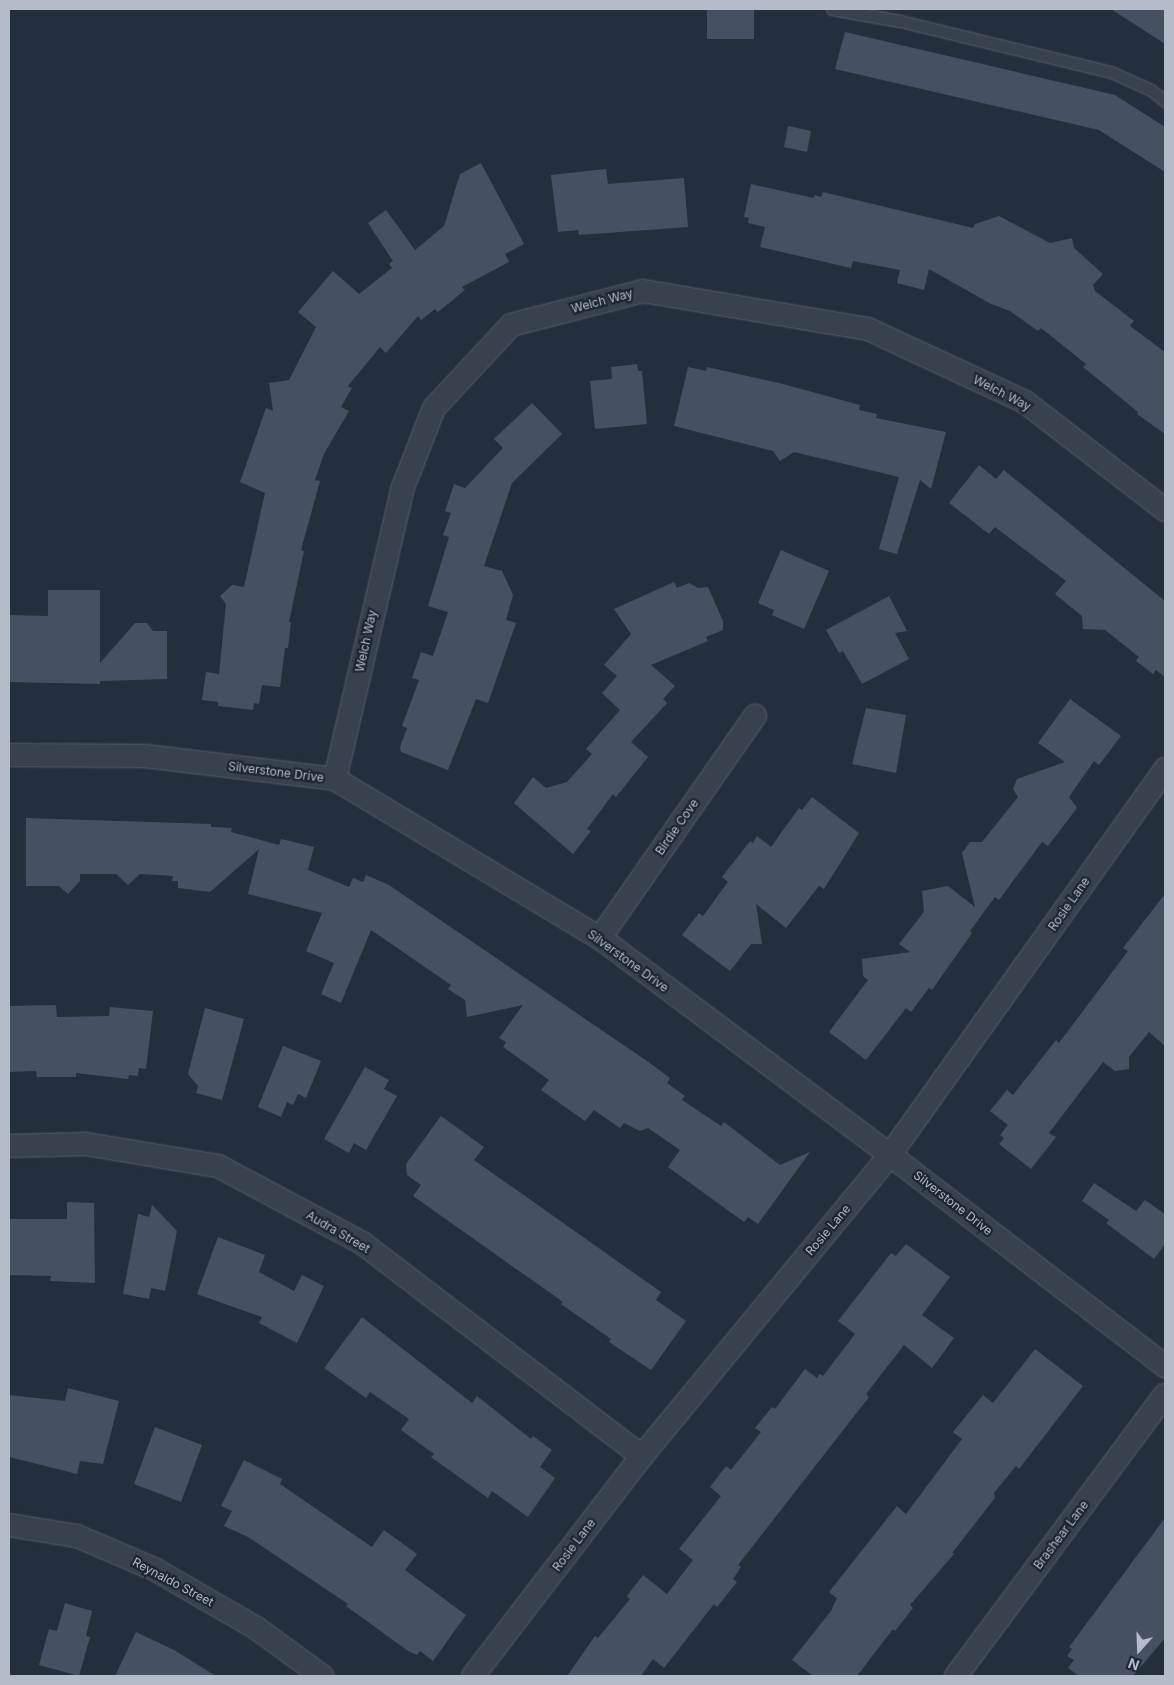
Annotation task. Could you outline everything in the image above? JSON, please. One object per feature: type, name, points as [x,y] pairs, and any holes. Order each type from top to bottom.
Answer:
[{"type":"street","name":"Welch Way","points":[[336,779],[402,490],[434,408],[511,325],[643,291],[868,329],[1025,402],[1165,510]]},
{"type":"street","name":"Birdie Cove","points":[[600,938],[755,716]]},
{"type":"street","name":"Silverstone Drive","points":[[9,755],[144,756],[336,779],[600,938],[890,1155],[1165,1366]]},
{"type":"street","name":"Rosie Lane","points":[[473,1676],[642,1456],[890,1155],[1165,769]]},
{"type":"street","name":"Audra Street","points":[[9,1146],[86,1144],[218,1166],[362,1243],[642,1456]]},
{"type":"street","name":"Brashear Lane","points":[[956,1676],[1165,1395]]},
{"type":"street","name":"Reynaldo Street","points":[[9,1525],[77,1536],[154,1569],[256,1628],[322,1676]]},
{"type":"lane","points":[[832,9],[900,21],[1111,72],[1151,90],[1165,101]]},
{"type":"building","points":[[707,9],[754,9],[754,39],[707,39]]},
{"type":"building","points":[[1111,9],[1165,9],[1165,44]]},
{"type":"building","points":[[845,32],[1115,95],[1165,127],[1165,172],[1099,130],[835,69]]},
{"type":"building","points":[[788,126],[811,131],[807,152],[784,147]]},
{"type":"building","points":[[481,163],[524,244],[505,254],[509,262],[462,287],[465,290],[438,312],[435,309],[421,320],[418,316],[386,353],[380,347],[348,386],[352,388],[341,407],[349,411],[324,454],[315,480],[320,481],[301,550],[304,551],[289,622],[291,622],[288,648],[285,648],[280,687],[262,685],[259,704],[254,703],[253,710],[218,706],[218,702],[202,700],[206,672],[219,674],[226,604],[220,596],[232,585],[244,587],[265,493],[240,482],[266,408],[273,411],[269,383],[289,380],[316,327],[298,312],[333,271],[359,294],[392,268],[389,264],[393,261],[368,223],[386,210],[415,250],[444,226],[460,174]]},
{"type":"building","points":[[606,169],[608,184],[684,178],[688,227],[579,235],[578,230],[558,232],[551,175]]},
{"type":"building","points":[[751,184],[814,198],[814,195],[821,197],[823,192],[973,228],[975,224],[999,216],[1050,243],[1072,238],[1074,248],[1103,274],[1093,285],[1095,291],[1134,321],[1130,326],[1165,352],[1165,434],[1137,414],[1138,412],[1083,367],[1086,364],[1041,328],[1038,331],[1010,311],[991,304],[929,269],[924,290],[897,283],[900,270],[853,261],[851,268],[760,247],[765,227],[748,223],[749,218],[744,217]]},
{"type":"building","points":[[637,364],[638,371],[642,371],[647,424],[595,429],[590,381],[612,379],[611,367]]},
{"type":"building","points":[[688,367],[706,371],[707,367],[779,383],[860,405],[859,410],[877,414],[876,418],[946,432],[931,489],[920,480],[897,554],[879,549],[899,477],[794,452],[780,461],[773,451],[674,426]]},
{"type":"building","points":[[532,403],[562,434],[512,483],[484,566],[502,571],[513,595],[506,620],[516,623],[488,703],[476,699],[448,770],[401,752],[400,747],[407,728],[402,726],[419,680],[412,678],[421,652],[433,656],[448,612],[428,606],[449,537],[443,535],[451,513],[445,511],[454,484],[465,488],[503,448],[494,439]]},
{"type":"building","points":[[979,465],[996,479],[1004,470],[1165,601],[1165,677],[1156,670],[1153,674],[1136,661],[1139,657],[1105,630],[1083,629],[1082,616],[1055,594],[1066,581],[995,527],[989,534],[949,503]]},
{"type":"building","points":[[781,550],[829,571],[804,629],[772,615],[774,610],[758,603]]},
{"type":"building","points":[[674,582],[677,588],[689,583],[698,588],[708,587],[723,621],[723,630],[706,637],[708,641],[651,665],[675,686],[663,699],[667,703],[631,742],[648,757],[616,797],[613,794],[587,829],[591,831],[573,854],[514,803],[533,777],[546,788],[567,782],[592,754],[586,749],[620,710],[602,693],[617,676],[604,665],[631,634],[614,609]]},
{"type":"building","points":[[48,590],[100,590],[100,663],[135,623],[147,623],[153,631],[167,631],[167,679],[100,681],[100,684],[9,682],[9,615],[48,616]]},
{"type":"building","points":[[889,596],[907,631],[895,633],[909,659],[862,684],[843,651],[839,653],[826,630]]},
{"type":"building","points":[[1070,699],[1121,736],[1099,765],[1094,761],[1069,797],[1077,808],[1048,846],[1042,842],[999,900],[995,897],[970,931],[972,933],[932,990],[929,988],[911,1012],[906,1008],[866,1060],[829,1032],[868,980],[863,976],[862,959],[910,952],[899,944],[924,912],[922,891],[948,886],[975,907],[962,853],[970,842],[982,842],[1018,797],[1013,789],[1017,779],[1065,762],[1038,743]]},
{"type":"building","points":[[866,708],[906,715],[896,773],[852,764]]},
{"type":"building","points":[[812,797],[859,833],[824,889],[819,886],[786,928],[756,904],[762,944],[751,944],[730,971],[682,935],[699,913],[703,916],[728,882],[722,877],[750,841],[753,843],[757,836],[771,847],[799,808],[802,810]]},
{"type":"building","points":[[26,818],[211,824],[211,827],[232,828],[231,832],[279,845],[281,839],[314,847],[308,870],[349,887],[353,878],[363,882],[366,875],[389,885],[647,1061],[670,1078],[667,1083],[685,1096],[682,1100],[721,1126],[724,1122],[780,1165],[810,1152],[758,1224],[748,1217],[744,1222],[668,1167],[680,1150],[648,1128],[640,1131],[624,1123],[620,1128],[594,1110],[585,1121],[541,1090],[549,1080],[503,1047],[506,1042],[499,1038],[523,1005],[467,1017],[465,1000],[448,989],[451,985],[371,930],[341,1003],[321,994],[334,963],[306,951],[322,913],[248,894],[259,849],[210,892],[178,888],[178,881],[172,881],[173,876],[140,874],[128,885],[116,874],[80,874],[80,881],[68,894],[59,886],[26,886]]},
{"type":"building","points":[[1165,894],[1165,1046],[1149,1032],[1129,1057],[1129,1069],[1115,1071],[1103,1062],[1049,1133],[1056,1137],[1031,1169],[999,1144],[1004,1138],[1000,1135],[1008,1125],[990,1111],[1007,1090],[1013,1095],[1056,1040],[1059,1043],[1128,951],[1123,948]]},
{"type":"building","points":[[56,1005],[57,1017],[109,1016],[110,1007],[153,1011],[146,1069],[139,1068],[138,1076],[129,1075],[128,1079],[76,1073],[76,1077],[37,1077],[36,1071],[9,1072],[9,1006]]},
{"type":"building","points":[[205,1008],[244,1019],[222,1100],[196,1093],[198,1086],[188,1074]]},
{"type":"building","points":[[283,1046],[321,1061],[306,1098],[298,1094],[293,1105],[287,1102],[281,1117],[258,1107]]},
{"type":"building","points":[[365,1067],[389,1080],[384,1089],[397,1096],[366,1150],[354,1143],[349,1153],[324,1139]]},
{"type":"building","points":[[441,1116],[484,1147],[474,1160],[661,1292],[656,1300],[686,1321],[651,1370],[609,1342],[611,1339],[561,1304],[563,1302],[413,1196],[421,1185],[407,1175],[406,1164]]},
{"type":"building","points":[[1094,1183],[1136,1211],[1145,1200],[1165,1214],[1165,1244],[1154,1259],[1106,1223],[1109,1220],[1082,1201]]},
{"type":"building","points":[[67,1202],[94,1203],[95,1283],[50,1281],[51,1276],[9,1275],[9,1219],[67,1219]]},
{"type":"building","points":[[152,1205],[177,1231],[165,1291],[151,1288],[149,1299],[123,1294],[138,1214],[149,1217]]},
{"type":"building","points":[[218,1237],[265,1255],[259,1272],[294,1291],[302,1275],[324,1286],[297,1343],[259,1323],[262,1317],[197,1294]]},
{"type":"building","points":[[906,1244],[950,1277],[922,1315],[954,1338],[932,1368],[904,1345],[866,1394],[869,1397],[738,1565],[741,1567],[733,1579],[737,1582],[717,1607],[714,1604],[664,1668],[653,1659],[641,1676],[567,1676],[595,1636],[598,1638],[630,1599],[627,1596],[643,1575],[667,1594],[693,1560],[679,1549],[721,1496],[710,1487],[726,1466],[731,1470],[761,1432],[755,1428],[772,1407],[775,1409],[805,1369],[817,1378],[820,1374],[823,1376],[855,1334],[838,1321],[891,1253],[896,1256]]},
{"type":"building","points":[[362,1317],[472,1403],[477,1396],[531,1439],[533,1436],[552,1450],[540,1467],[555,1478],[528,1517],[492,1491],[488,1498],[431,1457],[434,1454],[401,1430],[409,1419],[370,1392],[366,1398],[324,1368]]},
{"type":"building","points":[[1035,1349],[1083,1386],[1019,1469],[1016,1466],[994,1493],[995,1498],[952,1553],[954,1554],[910,1605],[913,1608],[895,1631],[893,1629],[857,1676],[813,1676],[792,1660],[831,1611],[837,1598],[829,1592],[897,1506],[906,1514],[962,1439],[953,1432],[983,1395],[993,1403]]},
{"type":"building","points":[[68,1388],[119,1401],[103,1464],[80,1461],[77,1474],[9,1457],[9,1395],[65,1401]]},
{"type":"building","points":[[155,1427],[202,1445],[181,1502],[134,1484]]},
{"type":"building","points":[[244,1460],[282,1479],[280,1484],[372,1547],[384,1530],[417,1554],[405,1570],[466,1615],[433,1661],[420,1651],[417,1655],[408,1651],[346,1606],[348,1604],[248,1537],[224,1526],[232,1511],[221,1506]]},
{"type":"building","points":[[1165,1518],[1165,1638],[1133,1676],[1079,1676],[1068,1668],[1074,1660],[1067,1656],[1072,1649],[1069,1647]]},
{"type":"building","points":[[65,1603],[92,1611],[86,1636],[90,1637],[79,1676],[39,1665],[49,1629],[57,1631]]},
{"type":"building","points":[[136,1632],[174,1650],[216,1676],[115,1676]]}]
